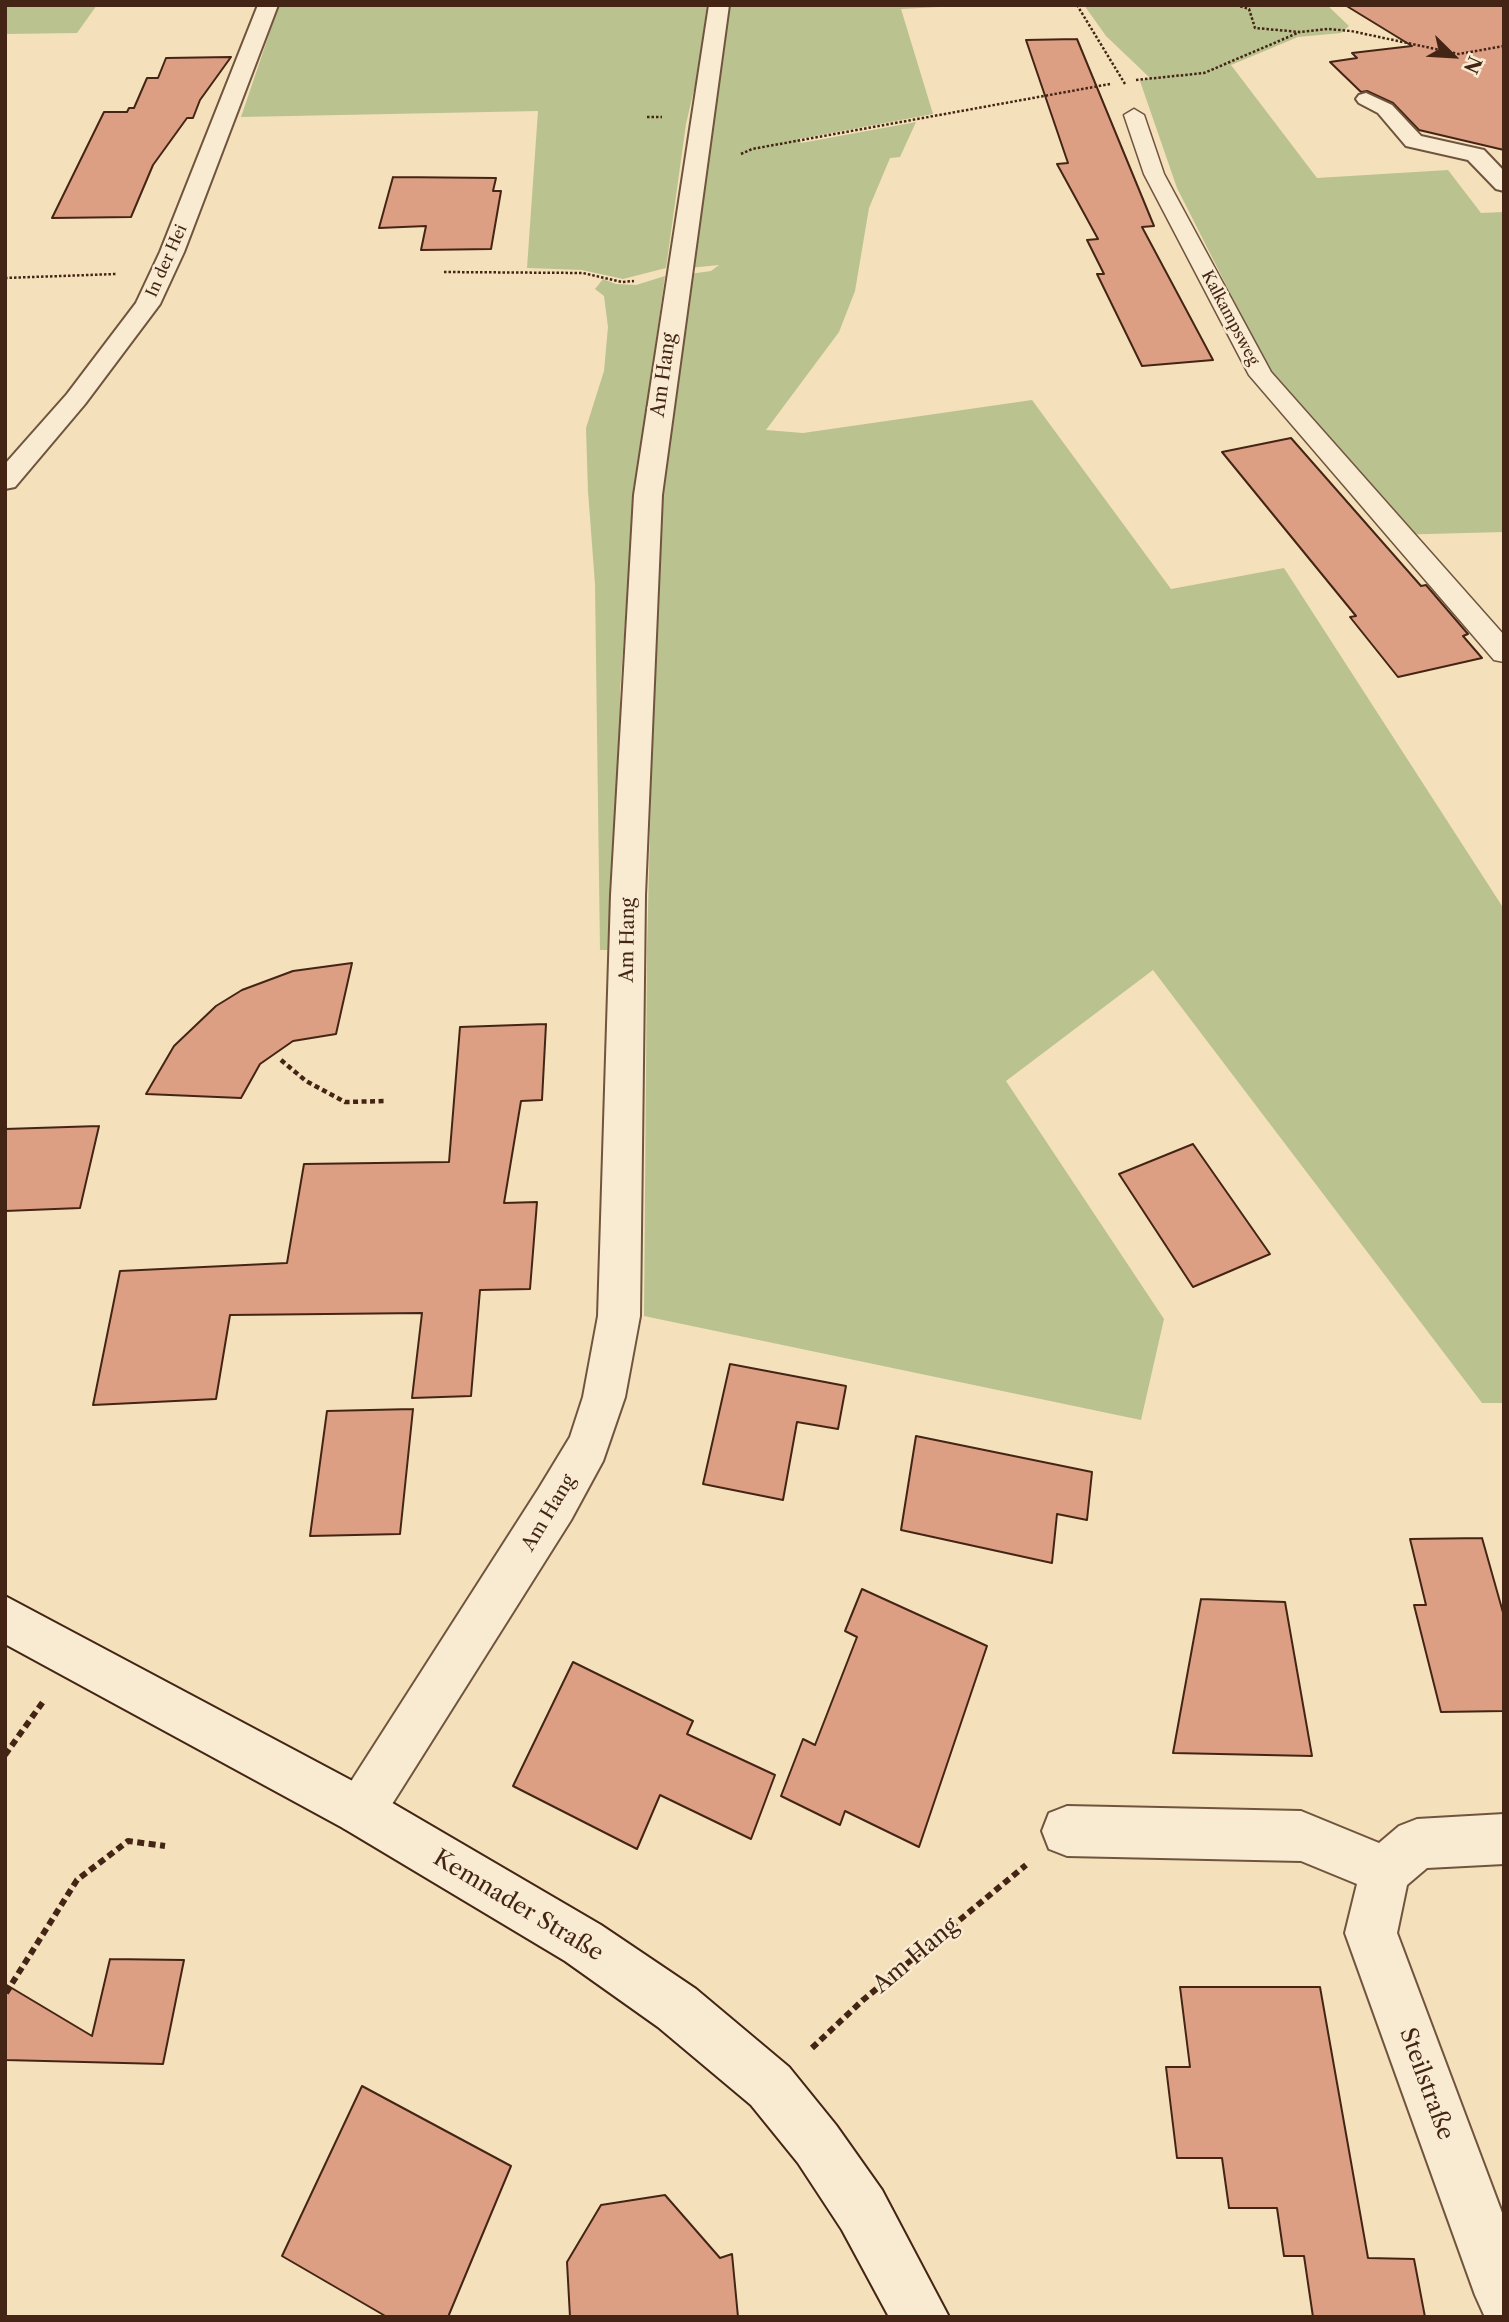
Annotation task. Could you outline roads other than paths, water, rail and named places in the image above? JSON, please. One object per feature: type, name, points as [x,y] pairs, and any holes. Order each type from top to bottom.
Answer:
[{"type":"street","name":"In der Hei","points":[[5,481],[76,399],[148,304],[268,5]]},
{"type":"street","name":"Am Hang","points":[[360,1811],[555,1504],[588,1446],[604,1397],[619,1316],[628,895],[648,495],[719,5]]},
{"type":"street","points":[[1366,99],[1385,108],[1414,141],[1476,155],[1504,184]]},
{"type":"street","name":"Kemnader Straße","points":[[5,1619],[360,1811],[583,1943],[677,2008],[770,2086],[817,2144],[862,2210],[920,2317]]},
{"type":"street","points":[[1067,1831],[1301,1836],[1385,1871],[1418,1844],[1504,1839]]},
{"type":"street","name":"Steilstraße","points":[[1385,1871],[1371,1933],[1504,2295]]},
{"type":"lane","name":"Kalkampsweg","points":[[1134,115],[1154,174],[1261,375],[1504,653]]}]
